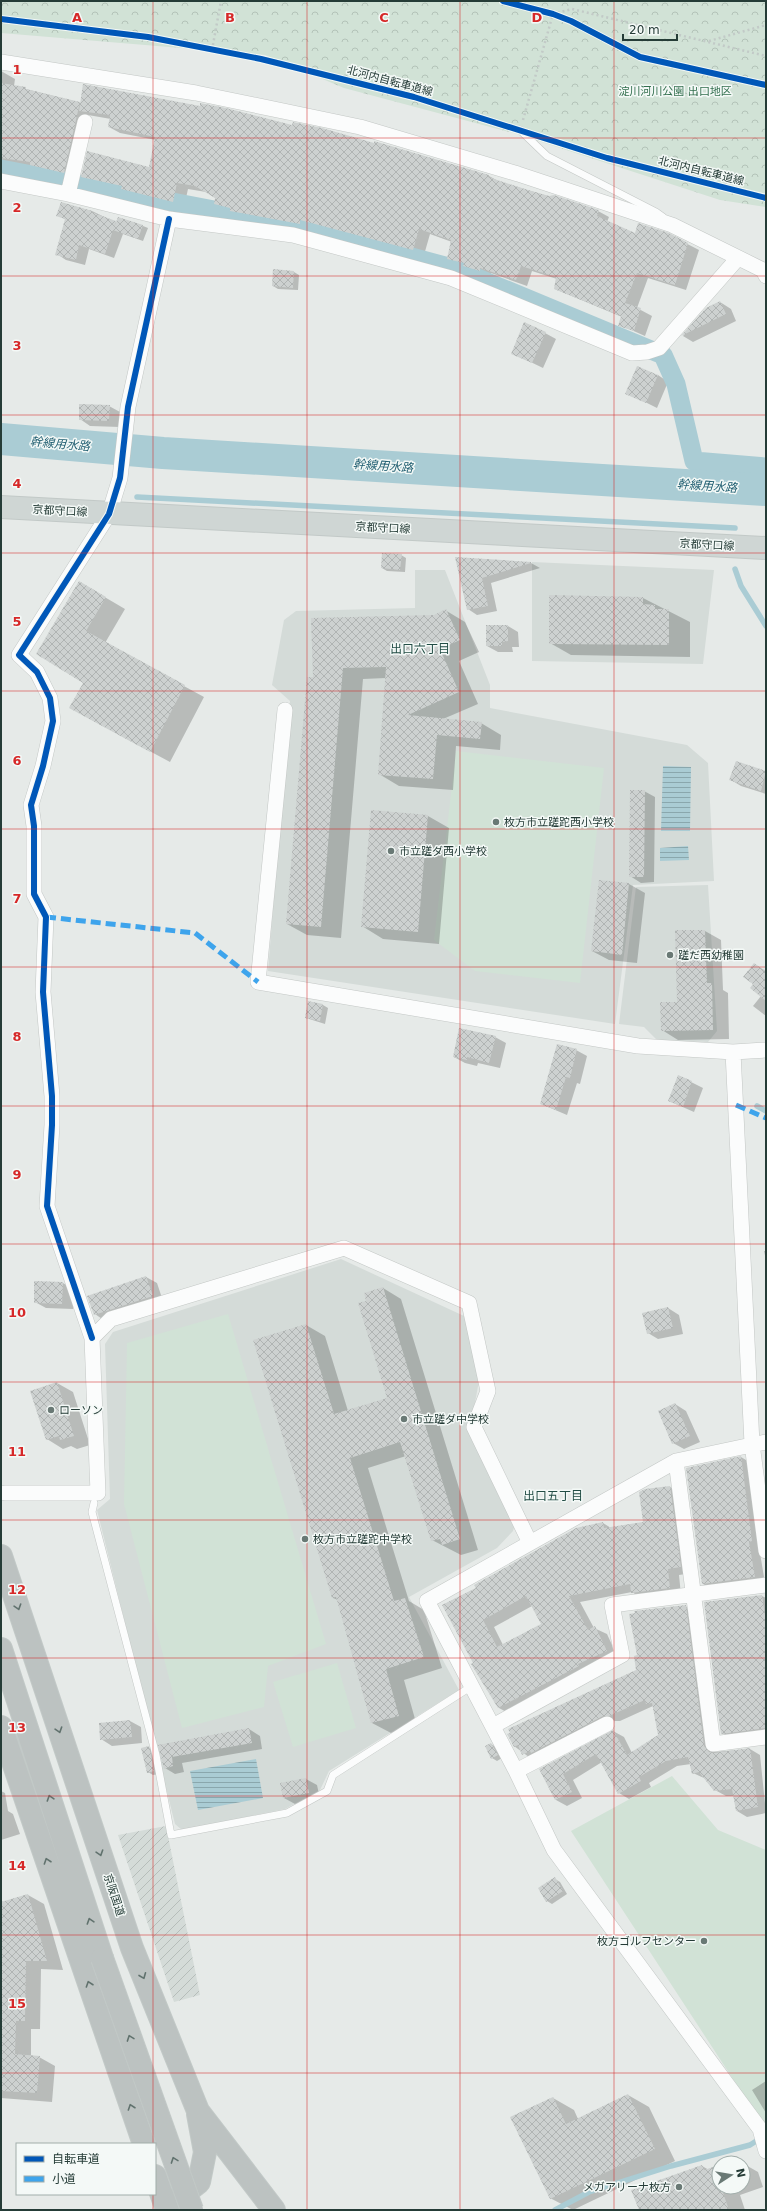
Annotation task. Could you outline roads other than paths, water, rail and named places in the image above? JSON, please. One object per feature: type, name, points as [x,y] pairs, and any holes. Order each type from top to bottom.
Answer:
[{"type":"highway","name":"京阪国道","points":[[1,1556],[132,1948],[198,2111],[274,2210]]},
{"type":"highway","points":[[1,1649],[102,1958],[192,2210]]},
{"type":"highway","points":[[1,1727],[144,2143]]},
{"type":"highway","points":[[156,2179],[166,2209],[199,2182],[205,2152],[198,2111]]},
{"type":"main road","name":"京都守口線","points":[[1,507],[109,514],[766,548]]},
{"type":"street","points":[[1,62],[196,93],[360,127],[518,174],[672,225],[763,270],[766,276]]},
{"type":"street","points":[[68,194],[84,122]]},
{"type":"street","points":[[1,181],[68,194],[169,219],[293,235],[444,276],[632,353],[653,350],[738,258]]},
{"type":"street","points":[[3,1498],[96,1498],[92,1338],[47,1206],[52,1125],[52,1096],[43,992],[46,917],[34,894],[34,826],[31,805],[43,766],[53,721],[50,698],[36,672],[20,655],[109,514],[120,478],[128,407],[169,219]]},
{"type":"street","points":[[285,710],[258,982],[638,1046],[733,1052],[766,1050]]},
{"type":"street","points":[[733,1052],[766,1551]]},
{"type":"street","points":[[92,1338],[111,1319],[344,1248],[469,1303],[488,1391],[474,1428],[530,1543]]},
{"type":"street","points":[[759,1443],[676,1461],[427,1601],[494,1726],[554,1850],[760,2129],[766,2150]]},
{"type":"street","points":[[676,1461],[713,1744],[766,1737]]},
{"type":"street","points":[[494,1726],[622,1655],[612,1605],[766,1585]]},
{"type":"street","points":[[516,1771],[607,1724]]},
{"type":"lane","points":[[520,130],[547,156],[656,212],[672,225]]},
{"type":"lane","points":[[96,1498],[92,1512],[156,1755],[171,1835],[287,1813],[327,1791],[333,1775],[472,1686]]},
{"type":"water","points":[[663,766],[691,767],[690,831],[661,831]]},
{"type":"water","points":[[688,846],[689,860],[660,861],[660,848]]},
{"type":"water","points":[[256,1759],[263,1798],[198,1810],[190,1771]]},
{"type":"waterway","points":[[1,169],[297,226],[456,269],[663,355],[676,384],[694,461],[766,467]]},
{"type":"waterway","name":"幹線用水路","points":[[1,439],[163,453],[766,490]]},
{"type":"waterway","points":[[137,497],[735,528]]},
{"type":"waterway","points":[[735,569],[741,586],[766,626]]},
{"type":"waterway","points":[[757,1106],[766,1111]]},
{"type":"waterway","points":[[555,2210],[589,2192],[671,2166],[750,2145],[761,2138]]},
{"type":"place","name":"枚方市立蹉跎西小学校","points":[[496,822]]},
{"type":"place","name":"市立蹉ダ西小学校","points":[[391,851]]},
{"type":"place","name":"蹉だ西幼稚園","points":[[670,955]]},
{"type":"place","name":"ローソン","points":[[51,1410]]},
{"type":"place","name":"市立蹉ダ中学校","points":[[404,1419]]},
{"type":"place","name":"枚方市立蹉跎中学校","points":[[305,1539]]},
{"type":"place","name":"枚方ゴルフセンター","points":[[704,1941]]},
{"type":"place","name":"メガアリーナ枚方","points":[[679,2187]]},
{"type":"district","name":"出口六丁目","points":[[420,649]]},
{"type":"district","name":"出口五丁目","points":[[553,1496]]},
{"type":"park label","name":"淀川河川公園 出口地区","points":[[675,91]]}]
